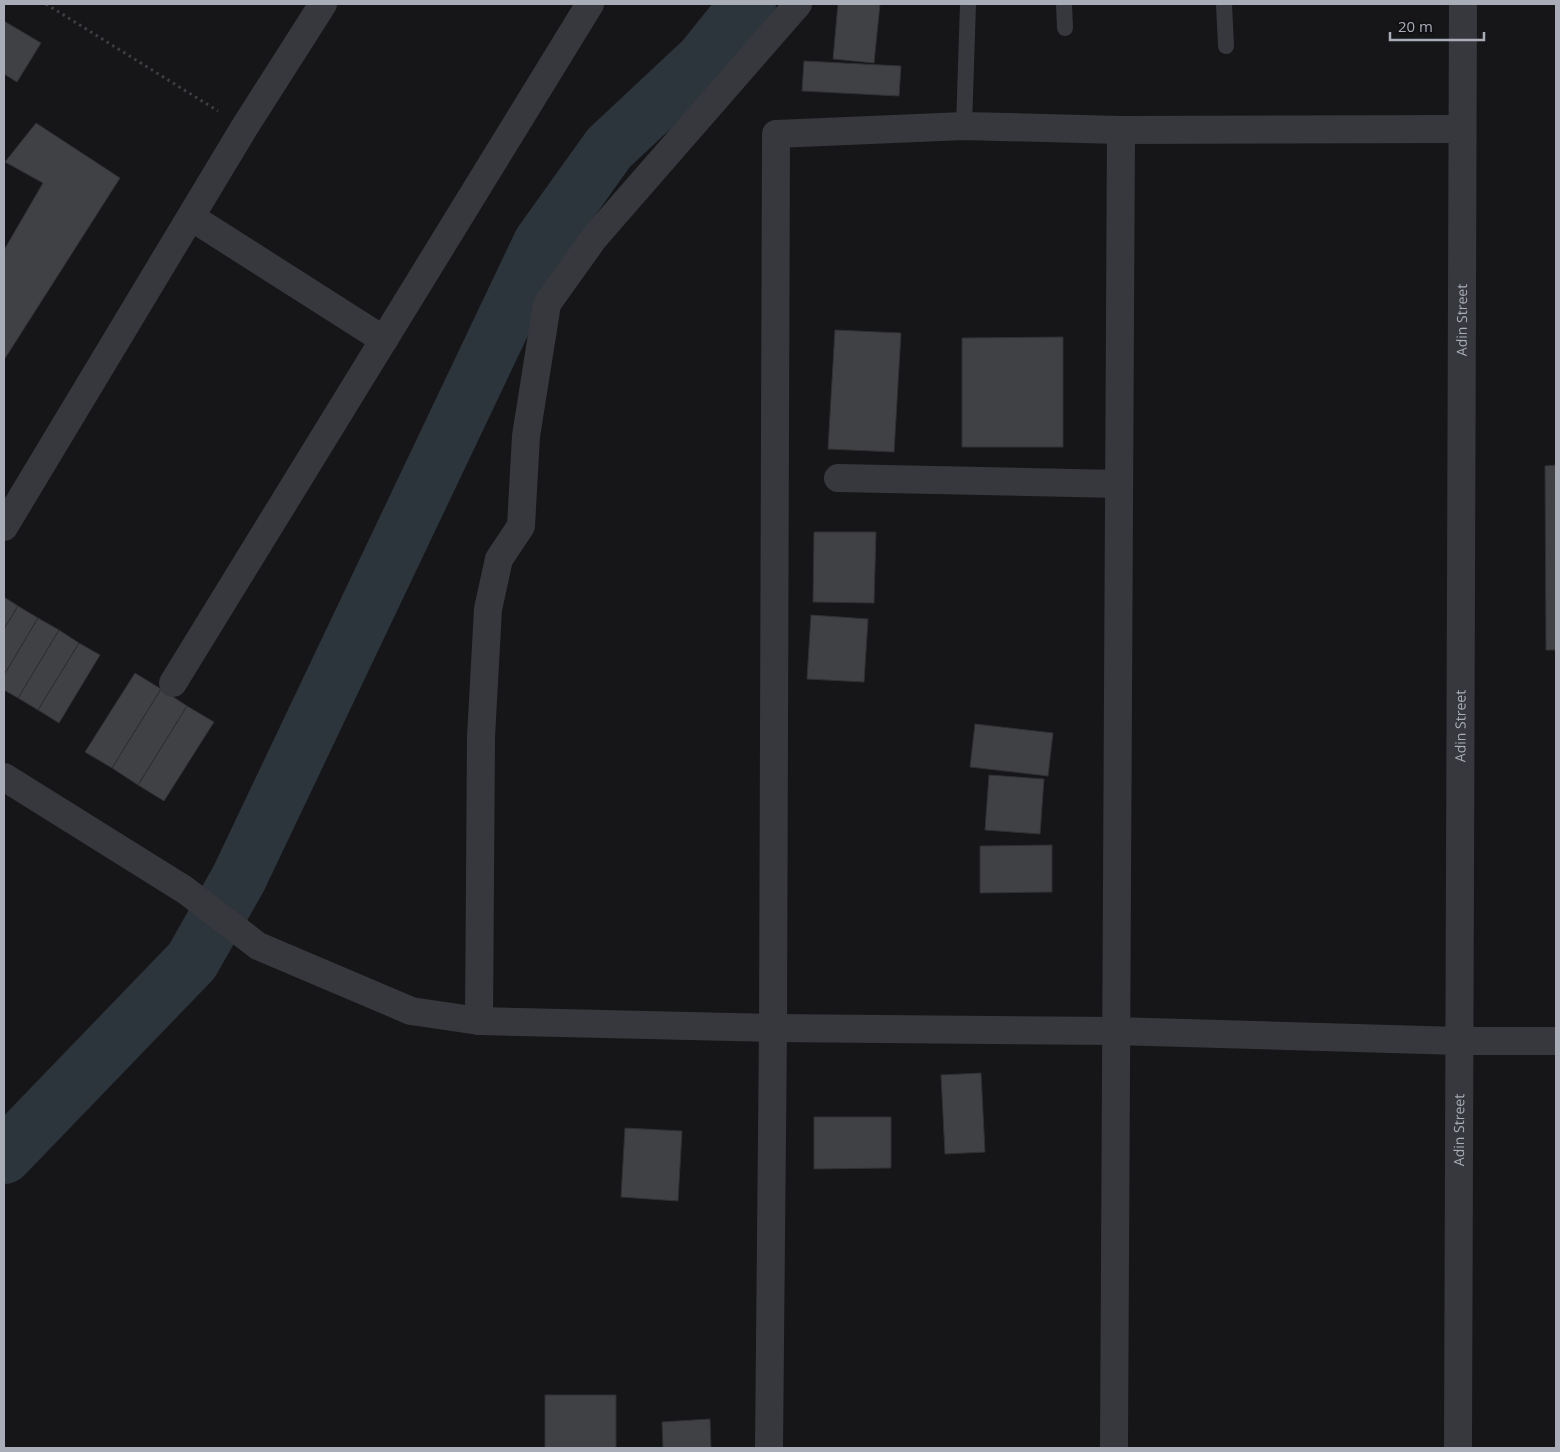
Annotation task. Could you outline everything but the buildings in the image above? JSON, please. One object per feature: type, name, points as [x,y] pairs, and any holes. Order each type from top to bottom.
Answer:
[{"type":"street","points":[[4,527],[244,128],[323,4]]},
{"type":"street","points":[[173,683],[590,4]]},
{"type":"street","points":[[479,1021],[481,737],[488,609],[499,560],[521,526],[526,436],[547,304],[594,238],[798,4]]},
{"type":"street","name":"Adin Street","points":[[1458,1448],[1463,4]]},
{"type":"street","points":[[769,1448],[773,1028],[776,134],[964,126],[1121,130],[1462,129]]},
{"type":"street","points":[[1114,1448],[1121,130]]},
{"type":"street","points":[[190,217],[384,340]]},
{"type":"street","points":[[838,478],[1119,484]]},
{"type":"street","points":[[4,777],[185,890],[258,946],[412,1011],[479,1021],[773,1028],[1116,1031],[1556,1041]]},
{"type":"lane","points":[[964,126],[968,4]]},
{"type":"lane","points":[[1064,4],[1065,28]]},
{"type":"lane","points":[[1224,4],[1226,46]]},
{"type":"path","points":[[46,4],[244,128]]},
{"type":"waterway","points":[[4,1156],[192,961],[239,878],[541,243],[609,148],[703,60],[748,4]]}]
